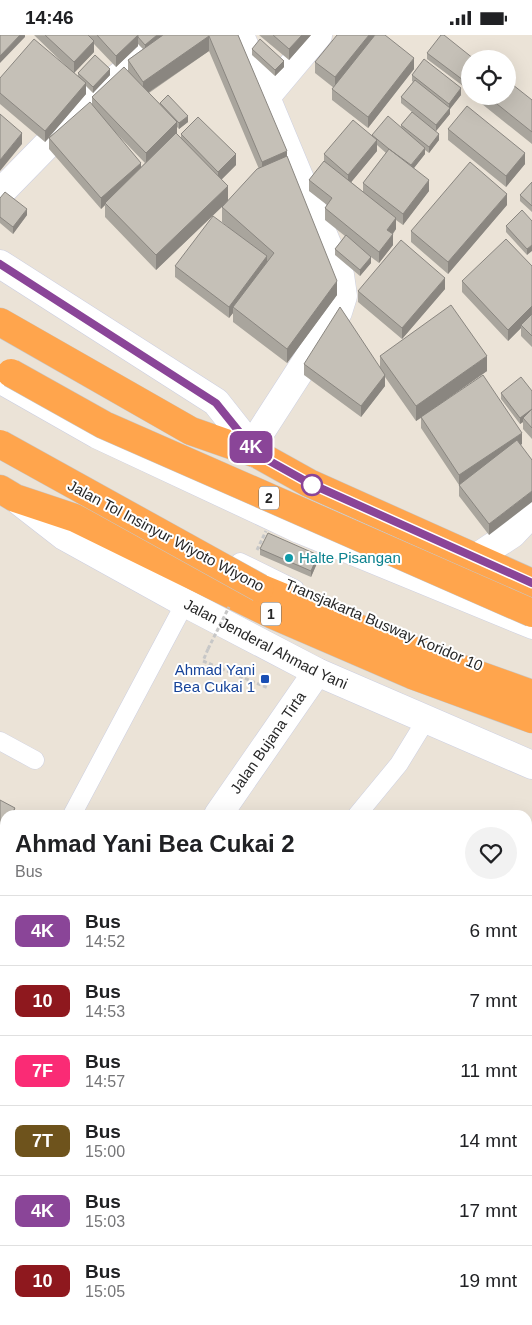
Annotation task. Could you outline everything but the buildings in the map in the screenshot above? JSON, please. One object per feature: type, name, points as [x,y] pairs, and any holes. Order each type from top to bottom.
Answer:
[{"type":"highway","points":[[0,322],[190,431],[254,451],[309,483],[474,559],[532,583]]},
{"type":"highway","name":"2","points":[[0,366],[104,425],[532,613]]},
{"type":"highway","name":"Jalan Tol Insinyur Wiyoto Wiyono","points":[[0,444],[260,588],[431,658],[532,693]]},
{"type":"highway","name":"Jalan Jenderal Ahmad Yani","points":[[8,493],[75,518],[273,615],[412,675],[532,719]]},
{"type":"street","points":[[0,193],[86,105],[168,35]]},
{"type":"street","points":[[0,264],[216,403],[254,451],[338,312],[343,297],[340,275],[240,35]]},
{"type":"street","points":[[266,97],[318,35]]},
{"type":"street","name":"Jalan Jenderal Ahmad Yani","points":[[8,493],[64,536],[185,603],[317,671],[532,765]]},
{"type":"street","points":[[474,559],[512,534],[532,513]]},
{"type":"street","name":"Jalan Bujana Tirta","points":[[222,810],[299,700],[317,671]]},
{"type":"lane","points":[[0,385],[95,439],[298,534],[532,630]]},
{"type":"lane","name":"Transjakarta Busway Koridor 10","points":[[0,436],[57,470],[150,519],[281,582],[416,641],[532,684]]},
{"type":"lane","points":[[75,810],[185,603]]},
{"type":"lane","points":[[361,810],[399,764],[426,720]]},
{"type":"lane","points":[[0,741],[35,760]]},
{"type":"path","points":[[208,649],[203,661],[299,700]]},
{"type":"bus line","name":"4K","points":[[0,264],[216,403],[257,454],[309,483],[474,559],[532,583]]},
{"type":"place","name":"Halte Pisangan","points":[[289,558]]},
{"type":"place","name":"Ahmad Yani Bea Cukai 1","points":[[265,679]]}]
